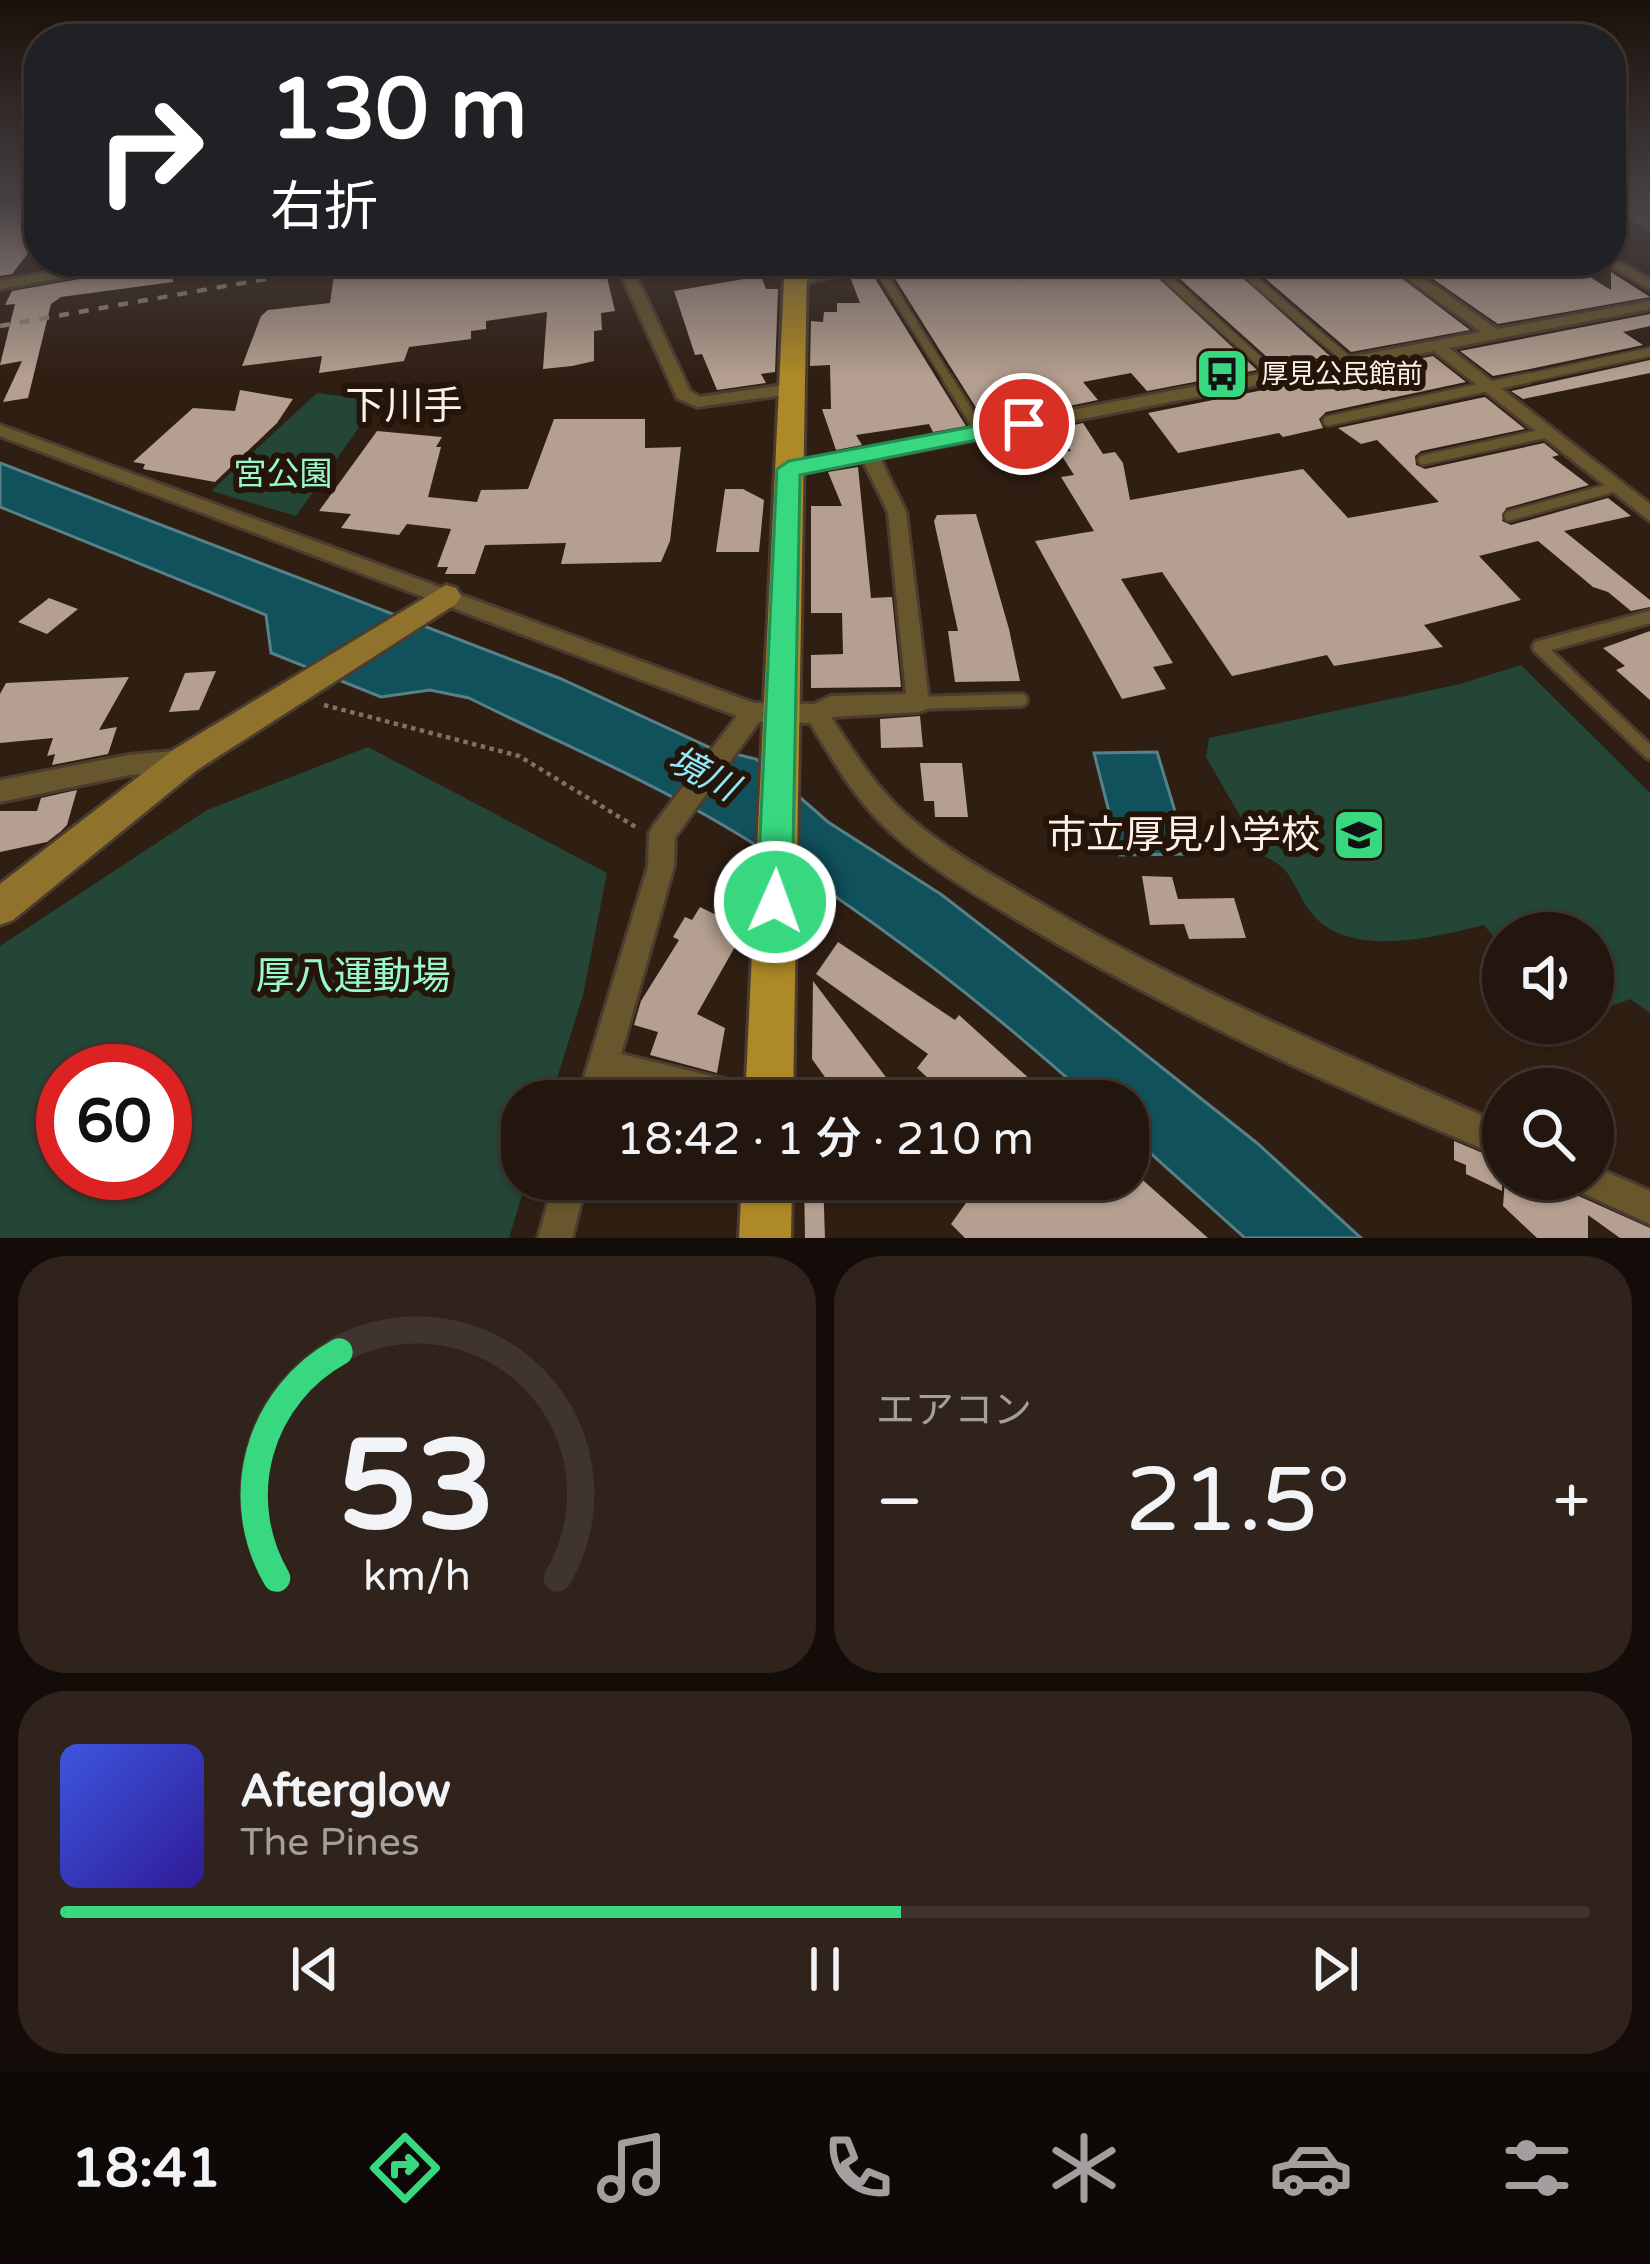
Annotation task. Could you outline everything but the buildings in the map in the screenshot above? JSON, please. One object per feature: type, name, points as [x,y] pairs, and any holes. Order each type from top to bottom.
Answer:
[{"type":"main road","points":[[770,1080],[775,720],[796,276]]},
{"type":"main road","points":[[765,1238],[766,1200]]},
{"type":"street","points":[[0,285],[48,276]]},
{"type":"street","points":[[629,276],[683,394],[697,402],[790,389]]},
{"type":"street","points":[[1411,276],[1495,335]]},
{"type":"street","points":[[789,469],[1650,305]]},
{"type":"street","points":[[1437,346],[1650,514]]},
{"type":"street","points":[[0,430],[436,603],[775,720],[865,789],[898,824],[1068,937],[1150,980],[1482,1131]]},
{"type":"street","points":[[598,1080],[661,866],[661,838],[775,720],[831,705],[918,703],[896,512],[869,454]]},
{"type":"street","points":[[0,907],[185,760],[436,603]]},
{"type":"street","points":[[0,790],[129,765],[185,760]]},
{"type":"street","points":[[602,1064],[667,1080]]},
{"type":"street","points":[[1614,1191],[1650,1208]]},
{"type":"street","points":[[555,1238],[565,1200]]},
{"type":"lane","points":[[884,276],[982,433]]},
{"type":"lane","points":[[1165,276],[1277,376]]},
{"type":"lane","points":[[1250,276],[1351,363]]},
{"type":"lane","points":[[1328,421],[1650,352]]},
{"type":"lane","points":[[1423,460],[1547,433]]},
{"type":"lane","points":[[1509,516],[1616,487]]},
{"type":"lane","points":[[1650,617],[1539,647],[1650,753]]},
{"type":"lane","points":[[918,703],[1022,700]]},
{"type":"path","points":[[295,693],[519,756],[661,838]]},
{"type":"green space","name":"宮公園","points":[[317,393],[378,401],[296,516],[211,491]]},
{"type":"green space","points":[[1521,665],[1650,793],[1650,1013],[1630,999],[1614,1005],[1614,912],[1482,912],[1482,925],[1398,941],[1353,938],[1334,931],[1309,910],[1283,868],[1263,856],[1206,757],[1209,738],[1460,684]]},
{"type":"green space","name":"厚八運動場","points":[[368,747],[607,873],[583,995],[557,1080],[501,1080],[501,1200],[521,1200],[509,1238],[0,1238],[0,946],[207,810]]},
{"type":"water","name":"境川","points":[[0,463],[559,678],[711,748],[756,759],[828,822],[942,895],[1058,985],[1257,1143],[1361,1238],[1245,1238],[1149,1152],[1149,1080],[1069,1080],[908,948],[811,880],[650,785],[469,698],[430,690],[381,697],[271,653],[266,615],[0,507]]},
{"type":"water","points":[[1157,752],[1188,854],[1120,855],[1094,753]]},
{"type":"railway","points":[[0,326],[282,276]]},
{"type":"place","name":"厚見公民館前","points":[[1222,374]]},
{"type":"place","name":"市立厚見小学校","points":[[1359,835]]},
{"type":"district","name":"下川手","points":[[404,406]]},
{"type":"route","points":[[775,902],[789,469],[1024,424]]}]
